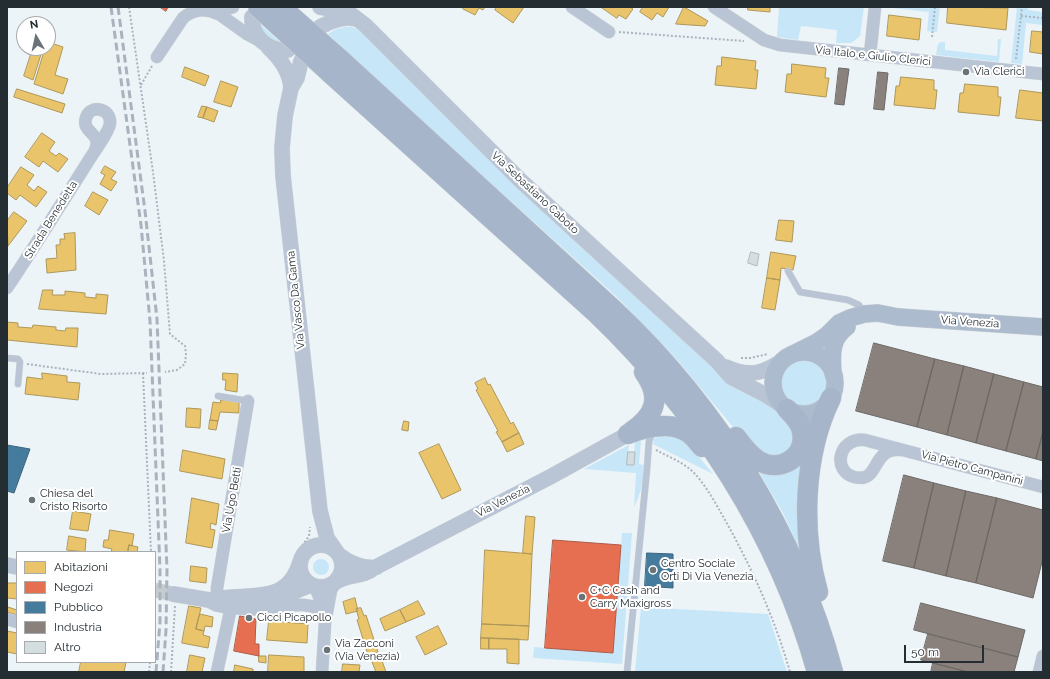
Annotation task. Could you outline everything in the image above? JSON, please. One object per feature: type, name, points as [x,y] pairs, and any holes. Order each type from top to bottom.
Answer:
[{"type":"highway","points":[[282,7],[335,66],[634,351],[689,416],[733,481],[770,547],[797,610],[817,672]]},
{"type":"highway","points":[[255,12],[335,66],[580,277],[642,337],[682,372],[748,452],[760,462],[773,466],[779,465],[791,461],[798,452],[802,442],[802,432],[796,417],[785,408]]},
{"type":"highway","points":[[578,297],[600,324],[638,364],[652,385],[655,400],[653,409],[642,424],[628,434]]},
{"type":"highway","points":[[642,337],[703,408],[755,486],[780,534],[806,590],[822,633],[833,672]]},
{"type":"highway","points":[[831,398],[822,417],[813,452],[808,494],[808,527],[812,569],[834,649],[837,672]]},
{"type":"highway","points":[[628,434],[645,429],[665,426],[674,427],[693,437],[702,447],[770,547]]},
{"type":"main road","name":"Via Venezia","points":[[788,357],[821,340],[842,322],[850,318],[898,316],[1043,327]]},
{"type":"main road","name":"Via Venezia","points":[[831,398],[834,388],[832,352],[835,340],[840,332],[864,318]]},
{"type":"main road","points":[[831,398],[821,409],[812,413],[797,413],[785,408],[775,394],[773,379],[779,365],[788,357],[800,353],[816,355],[828,364],[834,378]]},
{"type":"street","points":[[157,57],[185,12],[201,10],[210,11],[233,7]]},
{"type":"street","name":"Via Sebastiano Caboto","points":[[320,7],[348,12],[368,28],[541,200],[717,361],[731,377],[764,394],[785,408]]},
{"type":"street","points":[[572,7],[610,32]]},
{"type":"street","name":"Via Italo e Giulio Clerici","points":[[714,7],[760,37],[780,45],[1043,74]]},
{"type":"street","points":[[870,55],[875,7]]},
{"type":"street","points":[[218,9],[247,34],[273,48],[288,50]]},
{"type":"street","points":[[255,12],[254,31],[263,43],[283,63],[291,88]]},
{"type":"street","points":[[315,19],[357,19]]},
{"type":"street","points":[[291,88],[297,78],[301,62]]},
{"type":"street","name":"Via Vasco Da Gama","points":[[291,88],[284,127],[282,166],[320,511],[327,538],[338,553]]},
{"type":"street","name":"Strada Benedetta","points":[[7,288],[95,150]]},
{"type":"street","name":"Via Sebastiano Caboto","points":[[717,361],[738,371],[750,373],[768,369],[788,357]]},
{"type":"street","name":"Via Ugo Betti","points":[[213,599],[217,588],[248,402]]},
{"type":"street","name":"Via Venezia","points":[[213,599],[217,604],[232,607],[264,607],[274,604],[298,590],[313,586],[320,588],[329,586],[345,577],[367,574],[377,567],[550,477],[628,434]]},
{"type":"street","name":"Via Pietro Campanini","points":[[901,450],[889,450],[884,453],[873,472],[868,476],[861,477],[849,474],[842,465],[841,459],[844,448],[853,441],[859,440],[901,450],[1043,487]]},
{"type":"street","name":"Via Vasco Da Gama","points":[[301,556],[315,538],[320,511]]},
{"type":"street","points":[[217,672],[232,607],[240,603],[258,602],[275,598],[280,595],[295,575],[301,556],[312,547],[317,545],[328,546],[354,564],[377,567]]},
{"type":"street","points":[[322,672],[324,619],[331,590],[342,570],[343,565],[338,553]]},
{"type":"street","points":[[301,556],[302,576],[313,586],[321,602],[324,619]]},
{"type":"street","name":"Via Venezia","points":[[175,599],[213,599],[268,594],[287,585]]},
{"type":"street","points":[[252,608],[309,605],[317,608],[324,619]]},
{"type":"street","points":[[1039,672],[1043,656]]},
{"type":"lane","points":[[788,271],[800,292],[848,300],[860,305],[864,318]]},
{"type":"lane","points":[[7,358],[18,359],[20,364],[18,384]]},
{"type":"lane","points":[[218,396],[248,402]]},
{"type":"lane","points":[[628,672],[649,437],[659,427],[665,426]]},
{"type":"lane","points":[[628,434],[641,434],[646,438],[648,444]]},
{"type":"path","points":[[129,7],[155,187],[164,261],[170,334],[185,346],[186,354],[184,364],[177,370],[165,372]]},
{"type":"path","points":[[932,37],[935,7]]},
{"type":"path","points":[[1016,65],[1022,7]]},
{"type":"path","points":[[1021,16],[1043,18]]},
{"type":"path","points":[[610,32],[757,42],[760,37]]},
{"type":"path","points":[[140,86],[157,57]]},
{"type":"path","points":[[740,358],[750,358],[769,354]]},
{"type":"path","points":[[20,364],[101,374],[147,373]]},
{"type":"path","points":[[143,373],[151,551]]},
{"type":"path","points":[[648,444],[654,449],[689,468],[704,484],[740,547],[772,618],[790,672]]},
{"type":"path","points":[[301,556],[309,536],[310,526]]},
{"type":"path","points":[[171,672],[175,599]]},
{"type":"shaded area","points":[[779,7],[864,7],[860,36],[851,43],[836,43],[837,30],[801,26],[798,40],[777,37]]},
{"type":"shaded area","points":[[883,7],[940,7],[937,32],[927,31],[929,12]]},
{"type":"shaded area","points":[[1017,7],[1028,7],[1028,10],[1043,12],[1043,25],[1026,23],[1022,64],[1011,63]]},
{"type":"shaded area","points":[[259,23],[281,43],[265,36]]},
{"type":"shaded area","points":[[352,27],[359,30],[548,216],[722,376],[761,397],[792,422],[796,447],[773,461],[738,433],[679,362],[618,298],[347,53],[328,34],[336,29]]},
{"type":"shaded area","points":[[998,39],[1001,39],[999,62],[936,55],[938,44],[945,42],[945,50],[997,56]]},
{"type":"shaded area","points":[[803,359],[812,361],[820,366],[825,374],[827,383],[825,392],[820,400],[812,405],[803,407],[794,405],[786,400],[781,392],[779,383],[781,374],[786,366],[794,361]]},
{"type":"shaded area","points":[[665,432],[682,436],[713,474],[653,444],[654,439]]},
{"type":"shaded area","points":[[639,440],[641,442],[639,464],[644,465],[644,470],[643,481],[634,507],[636,473],[584,469],[629,445],[628,451],[634,452],[635,442]]},
{"type":"shaded area","points":[[804,459],[801,552],[783,513],[760,474],[761,472]]},
{"type":"shaded area","points":[[622,533],[632,533],[622,664],[533,658],[534,647],[613,653]]},
{"type":"shaded area","points":[[321,559],[327,561],[329,567],[327,573],[321,575],[315,573],[313,567],[315,561]]},
{"type":"shaded area","points":[[641,607],[768,614],[787,672],[635,672]]},
{"type":"building: Abitazioni","points":[[464,7],[485,7],[483,10],[479,8],[475,15],[463,9]]},
{"type":"building: Abitazioni","points":[[497,7],[524,7],[513,23],[495,10]]},
{"type":"building: Abitazioni","points":[[601,7],[630,7],[633,9],[626,19],[619,15],[617,18]]},
{"type":"building: Abitazioni","points":[[643,7],[669,7],[663,17],[657,13],[652,20],[640,12]]},
{"type":"building: Abitazioni","points":[[684,7],[708,21],[705,26],[676,24]]},
{"type":"building: Abitazioni","points":[[748,7],[770,7],[770,12],[748,10]]},
{"type":"building: Abitazioni","points":[[948,7],[1008,8],[1006,30],[947,23]]},
{"type":"building: Abitazioni","points":[[889,15],[921,19],[919,40],[887,36]]},
{"type":"building: Abitazioni","points":[[1032,31],[1043,32],[1043,54],[1030,52]]},
{"type":"building: Abitazioni","points":[[56,45],[63,47],[55,75],[68,79],[63,94],[34,84],[43,56],[56,56]]},
{"type":"building: Abitazioni","points":[[30,56],[40,56],[33,80],[24,76]]},
{"type":"building: Abitazioni","points":[[722,57],[756,61],[755,70],[758,70],[756,89],[715,85],[717,66],[721,66]]},
{"type":"building: Abitazioni","points":[[792,64],[826,68],[825,78],[829,78],[826,97],[785,92],[787,74],[791,74]]},
{"type":"building: Abitazioni","points":[[185,67],[209,76],[205,86],[182,77]]},
{"type":"building: Abitazioni","points":[[901,77],[934,80],[934,90],[937,90],[935,109],[894,105],[896,86],[899,86]]},
{"type":"building: Abitazioni","points":[[221,81],[238,87],[231,107],[214,102]]},
{"type":"building: Abitazioni","points":[[965,84],[998,87],[998,97],[1001,97],[999,116],[958,112],[960,93],[963,93]]},
{"type":"building: Abitazioni","points":[[17,89],[65,104],[62,113],[14,97]]},
{"type":"building: Abitazioni","points":[[1020,90],[1043,93],[1043,121],[1016,118]]},
{"type":"building: Abitazioni","points":[[202,106],[207,107],[203,118],[198,117]]},
{"type":"building: Abitazioni","points":[[207,107],[218,111],[214,122],[203,118]]},
{"type":"building: Abitazioni","points":[[42,133],[55,142],[49,151],[56,156],[59,153],[68,159],[58,172],[43,161],[39,167],[25,157]]},
{"type":"building: Abitazioni","points":[[105,166],[116,172],[111,179],[117,182],[111,191],[100,184],[105,175],[101,173]]},
{"type":"building: Abitazioni","points":[[21,167],[34,175],[27,185],[34,191],[38,186],[47,192],[36,207],[20,195],[16,200],[7,193],[7,188]]},
{"type":"building: Abitazioni","points":[[93,192],[108,200],[99,215],[85,206]]},
{"type":"building: Abitazioni","points":[[14,212],[27,221],[8,246],[7,221]]},
{"type":"building: Abitazioni","points":[[779,220],[794,221],[792,242],[776,240]]},
{"type":"building: Abitazioni","points":[[75,233],[76,270],[47,273],[46,259],[57,258],[56,245],[60,245],[60,239],[65,239],[64,234]]},
{"type":"building: Abitazioni","points":[[771,252],[796,256],[793,270],[781,268],[780,280],[767,278]]},
{"type":"building: Abitazioni","points":[[767,278],[780,280],[775,310],[762,308]]},
{"type":"building: Abitazioni","points":[[43,290],[53,290],[52,295],[65,295],[65,291],[85,293],[85,297],[96,298],[96,294],[108,295],[106,314],[39,309]]},
{"type":"building: Abitazioni","points":[[7,322],[18,323],[18,327],[32,328],[33,325],[56,327],[56,330],[65,331],[66,328],[78,328],[77,347],[7,340]]},
{"type":"building: Abitazioni","points":[[42,373],[67,376],[67,382],[80,383],[78,400],[25,394],[27,377],[42,379]]},
{"type":"building: Abitazioni","points":[[223,373],[238,374],[237,392],[225,390],[226,380],[223,380]]},
{"type":"building: Abitazioni","points":[[485,378],[488,385],[490,384],[511,424],[513,422],[519,433],[502,442],[496,432],[498,431],[476,390],[478,389],[475,383]]},
{"type":"building: Abitazioni","points":[[221,400],[239,401],[239,413],[220,412],[218,421],[210,420],[213,402],[220,403]]},
{"type":"building: Abitazioni","points":[[187,408],[201,409],[200,428],[186,427]]},
{"type":"building: Abitazioni","points":[[210,420],[218,421],[216,430],[209,429]]},
{"type":"building: Abitazioni","points":[[404,421],[409,422],[408,431],[402,430]]},
{"type":"building: Abitazioni","points":[[519,433],[524,444],[507,452],[502,442]]},
{"type":"building: Abitazioni","points":[[439,444],[461,490],[442,499],[419,453]]},
{"type":"building: Abitazioni","points":[[183,450],[225,459],[222,479],[180,471]]},
{"type":"building: Abitazioni","points":[[192,498],[219,504],[216,525],[211,523],[210,529],[215,530],[212,548],[186,543]]},
{"type":"building: Abitazioni","points":[[73,511],[91,514],[88,531],[70,529]]},
{"type":"building: Abitazioni","points":[[526,516],[535,517],[532,554],[523,553]]},
{"type":"building: Abitazioni","points":[[110,530],[134,534],[132,546],[129,545],[128,551],[111,551],[112,549],[103,547],[104,540],[108,540]]},
{"type":"building: Abitazioni","points":[[69,536],[86,539],[85,551],[67,550]]},
{"type":"building: Abitazioni","points":[[129,545],[138,547],[137,551],[128,551]]},
{"type":"building: Abitazioni","points":[[485,550],[532,554],[529,626],[482,624]]},
{"type":"building: Abitazioni","points":[[191,566],[207,568],[206,583],[190,581]]},
{"type":"building: Abitazioni","points":[[7,583],[16,583],[16,599],[7,598]]},
{"type":"building: Abitazioni","points":[[355,598],[358,611],[346,614],[343,602]]},
{"type":"building: Abitazioni","points":[[418,601],[425,614],[406,622],[400,610]]},
{"type":"building: Abitazioni","points":[[189,606],[201,608],[196,629],[204,631],[203,635],[210,637],[208,648],[182,643]]},
{"type":"building: Abitazioni","points":[[8,607],[16,610],[16,615],[7,612]]},
{"type":"building: Abitazioni","points":[[361,608],[364,616],[366,615],[378,652],[368,655],[357,620],[359,619],[356,609]]},
{"type":"building: Abitazioni","points":[[400,610],[406,622],[385,631],[380,619]]},
{"type":"building: Abitazioni","points":[[200,614],[213,617],[212,627],[205,626],[204,631],[196,629]]},
{"type":"building: Abitazioni","points":[[269,621],[308,624],[307,643],[267,640]]},
{"type":"building: Abitazioni","points":[[482,624],[529,626],[528,640],[481,638]]},
{"type":"building: Abitazioni","points":[[438,626],[447,644],[425,655],[416,637]]},
{"type":"building: Abitazioni","points":[[7,631],[16,633],[16,654],[7,652]]},
{"type":"building: Abitazioni","points":[[481,638],[489,638],[489,649],[481,649]]},
{"type":"building: Abitazioni","points":[[489,638],[519,639],[519,664],[507,663],[507,649],[489,649]]},
{"type":"building: Abitazioni","points":[[190,655],[205,658],[202,672],[187,672]]},
{"type":"building: Abitazioni","points":[[269,655],[304,657],[304,672],[268,672]]},
{"type":"building: Abitazioni","points":[[259,656],[266,656],[266,663],[259,662]]},
{"type":"building: Abitazioni","points":[[381,658],[386,672],[376,672],[372,662]]},
{"type":"building: Abitazioni","points":[[81,663],[126,663],[124,672],[79,672]]},
{"type":"building: Abitazioni","points":[[343,664],[360,665],[359,672],[342,672]]},
{"type":"building: Abitazioni","points":[[235,665],[253,669],[253,672],[234,672]]},
{"type":"building: Negozi","points":[[160,7],[168,7],[166,11]]},
{"type":"building: Negozi","name":"C+C Cash and Carry Maxigross","points":[[553,540],[621,545],[613,653],[545,648]]},
{"type":"building: Negozi","points":[[240,616],[256,619],[255,644],[259,644],[259,656],[234,651]]},
{"type":"building: Pubblico","points":[[7,445],[30,449],[14,493],[7,491]]},
{"type":"building: Pubblico","points":[[647,553],[673,554],[673,588],[645,586]]},
{"type":"building: Industria","points":[[839,68],[849,69],[844,105],[835,104]]},
{"type":"building: Industria","points":[[878,72],[888,73],[884,110],[874,109]]},
{"type":"building: Industria","points":[[874,343],[935,359],[917,427],[856,411]]},
{"type":"building: Industria","points":[[935,359],[964,366],[947,435],[917,427]]},
{"type":"building: Industria","points":[[964,366],[994,374],[976,443],[947,435]]},
{"type":"building: Industria","points":[[994,374],[1024,382],[1006,451],[976,443]]},
{"type":"building: Industria","points":[[1024,382],[1043,387],[1043,432],[1036,459],[1006,451]]},
{"type":"building: Industria","points":[[1043,432],[1043,461],[1036,459]]},
{"type":"building: Industria","points":[[904,475],[934,483],[914,568],[883,561]]},
{"type":"building: Industria","points":[[934,483],[966,491],[946,576],[914,568]]},
{"type":"building: Industria","points":[[966,491],[997,498],[976,583],[946,576]]},
{"type":"building: Industria","points":[[997,498],[1043,510],[1043,558],[1033,598],[976,583]]},
{"type":"building: Industria","points":[[921,603],[1025,630],[1018,657],[914,630]]},
{"type":"building: Industria","points":[[928,634],[1018,657],[1014,672],[968,672],[921,660]]},
{"type":"building: Industria","points":[[933,663],[968,672],[931,672]]},
{"type":"building: Altro","points":[[751,252],[759,254],[757,266],[748,263]]},
{"type":"building: Altro","points":[[628,452],[635,452],[634,465],[627,465]]},
{"type":"tunnel","points":[[156,590],[173,594]]},
{"type":"railway","points":[[111,7],[141,225],[150,321],[160,569],[160,622],[156,672]]},
{"type":"railway","points":[[118,7],[145,211],[157,319],[167,570],[166,630],[163,672]]},
{"type":"place","name":"Via Clerici","points":[[966,72]]},
{"type":"place","name":"Chiesa del Cristo Risorto","points":[[32,500]]},
{"type":"place","name":"Centro Sociale Orti Di Via Venezia","points":[[653,570]]},
{"type":"place","name":"C+C Cash and Carry Maxigross","points":[[582,597]]},
{"type":"place","name":"Cicci Picapollo","points":[[249,618]]},
{"type":"place","name":"Via Zacconi (Via Venezia)","points":[[327,650]]}]
